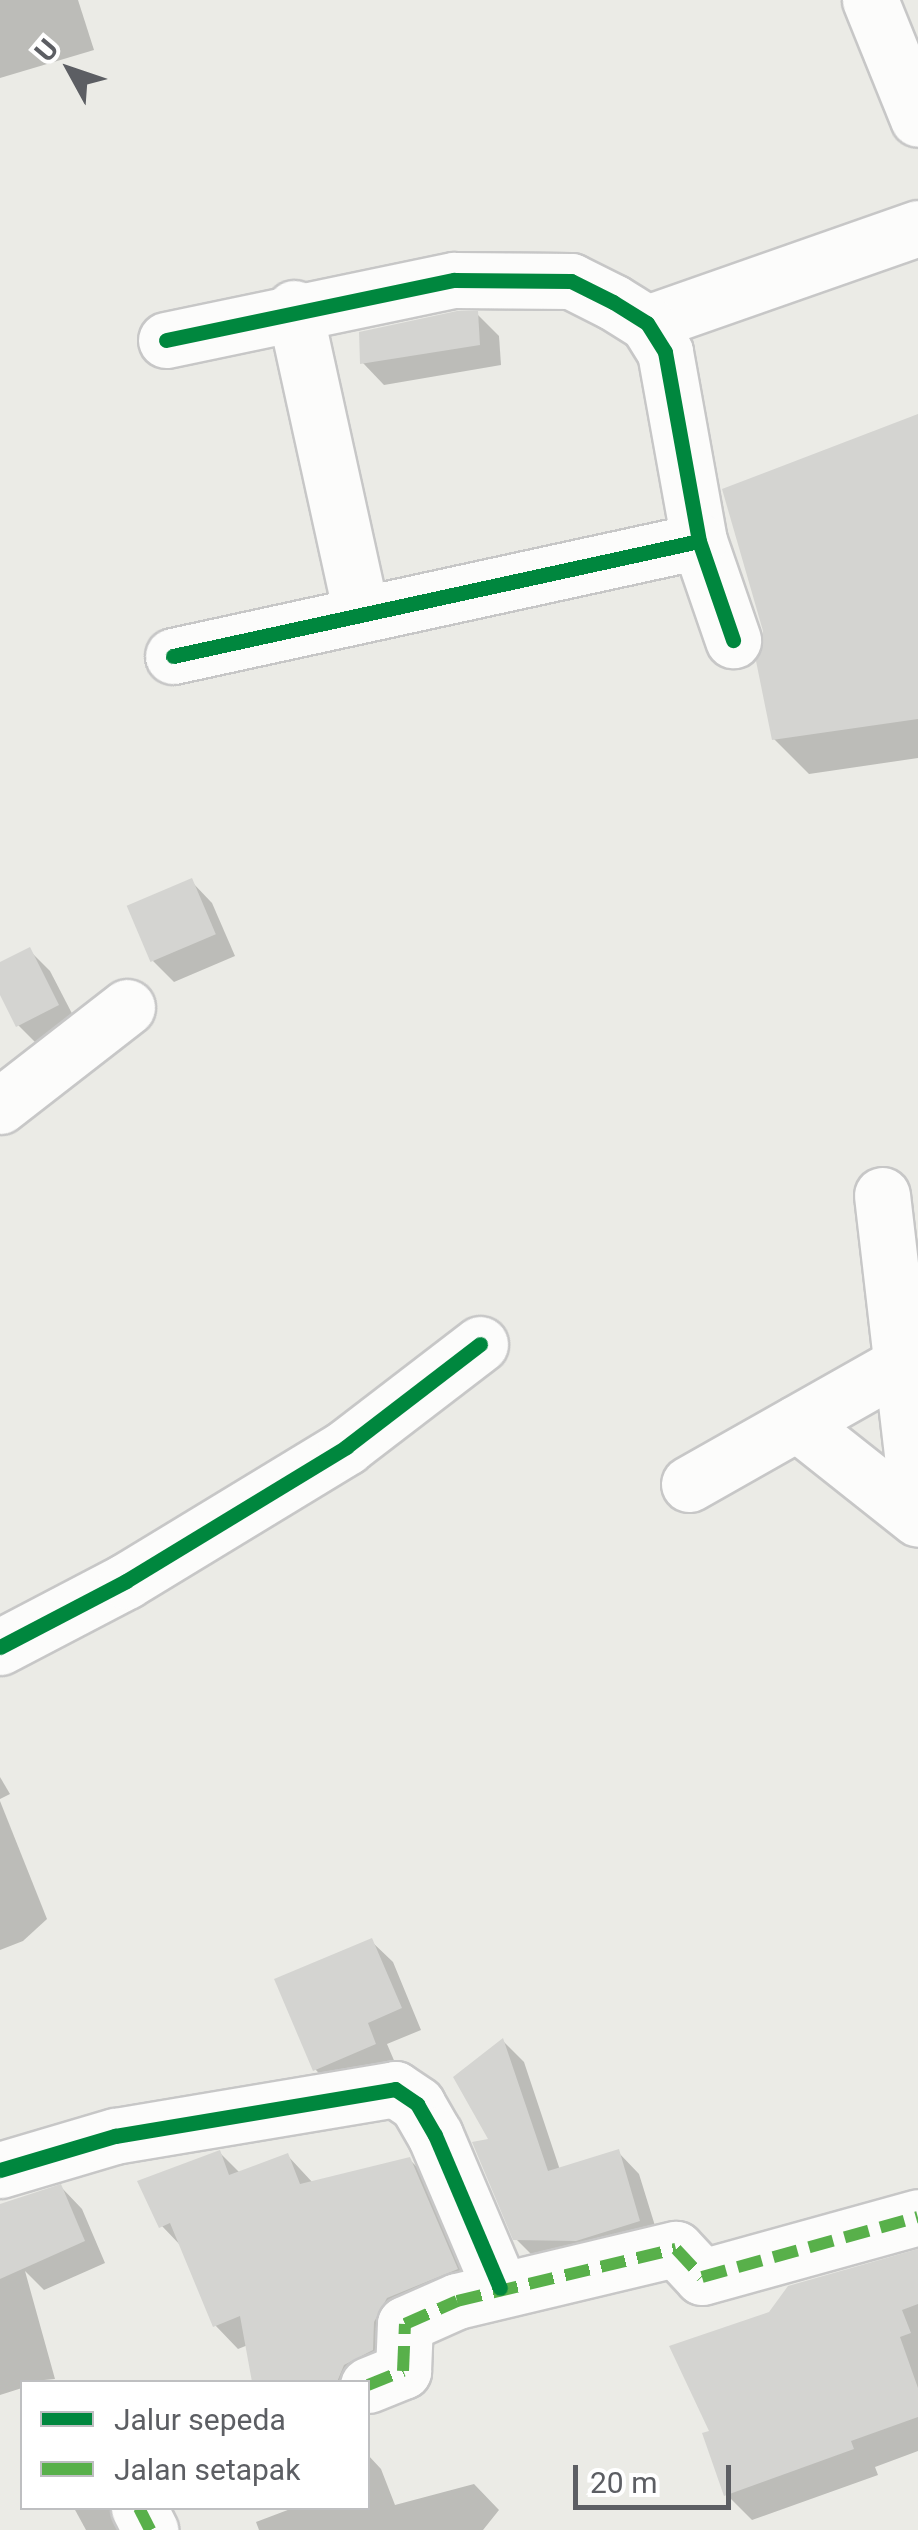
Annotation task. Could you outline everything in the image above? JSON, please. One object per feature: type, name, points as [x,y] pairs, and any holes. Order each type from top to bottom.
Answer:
[{"type":"street","points":[[870,0],[918,118]]},
{"type":"street","points":[[646,323],[918,228]]},
{"type":"street","points":[[166,340],[294,308],[454,280],[571,281],[646,323],[665,352],[674,383],[699,541],[733,640]]},
{"type":"street","points":[[294,308],[361,613]]},
{"type":"street","points":[[173,656],[699,541]]},
{"type":"street","points":[[0,1106],[127,1007]]},
{"type":"street","points":[[882,1196],[918,1508]]},
{"type":"street","points":[[0,1647],[126,1582],[346,1447],[480,1344]]},
{"type":"street","points":[[689,1484],[901,1364]]},
{"type":"street","points":[[797,1423],[918,1519]]},
{"type":"street","points":[[0,2170],[115,2136],[395,2089],[417,2104],[435,2135],[500,2288]]},
{"type":"street","points":[[370,2384],[403,2371],[403,2329],[412,2319],[500,2288],[676,2249],[702,2278],[918,2218]]},
{"type":"building","points":[[457,311],[478,311],[480,345],[360,364],[359,332]]},
{"type":"building","points":[[918,414],[918,719],[772,740],[756,661],[763,631],[722,489]]},
{"type":"building","points":[[192,878],[216,934],[150,962],[127,906]]},
{"type":"building","points":[[30,947],[59,1005],[16,1027],[0,995],[0,962]]},
{"type":"building","points":[[372,1938],[402,2008],[368,2023],[376,2044],[313,2071],[274,1979]]},
{"type":"building","points":[[503,2038],[548,2171],[619,2149],[640,2221],[576,2241],[513,2240],[472,2142],[488,2139],[453,2077]]},
{"type":"building","points":[[220,2150],[229,2175],[288,2153],[300,2184],[410,2157],[458,2269],[387,2298],[374,2322],[373,2350],[344,2365],[338,2380],[252,2380],[240,2316],[213,2327],[170,2223],[159,2228],[137,2181]]},
{"type":"building","points":[[61,2184],[85,2241],[0,2279],[0,2204]]},
{"type":"building","points":[[918,2249],[918,2304],[902,2310],[911,2333],[900,2337],[918,2388],[918,2417],[851,2441],[854,2449],[724,2496],[702,2433],[709,2431],[669,2346],[769,2312],[788,2286]]},
{"type":"marked path","points":[[370,2384],[403,2371],[405,2324],[457,2301],[676,2249],[702,2277],[918,2217]]},
{"type":"marked path","points":[[140,2510],[150,2530]]},
{"type":"cycle path","points":[[166,340],[454,280],[571,281],[613,302],[647,323],[665,352],[699,541],[733,640]]},
{"type":"cycle path","points":[[173,656],[699,541]]},
{"type":"cycle path","points":[[0,1647],[126,1581],[346,1447],[480,1344]]},
{"type":"cycle path","points":[[0,2170],[115,2136],[395,2089],[417,2104],[435,2135],[500,2288]]}]
